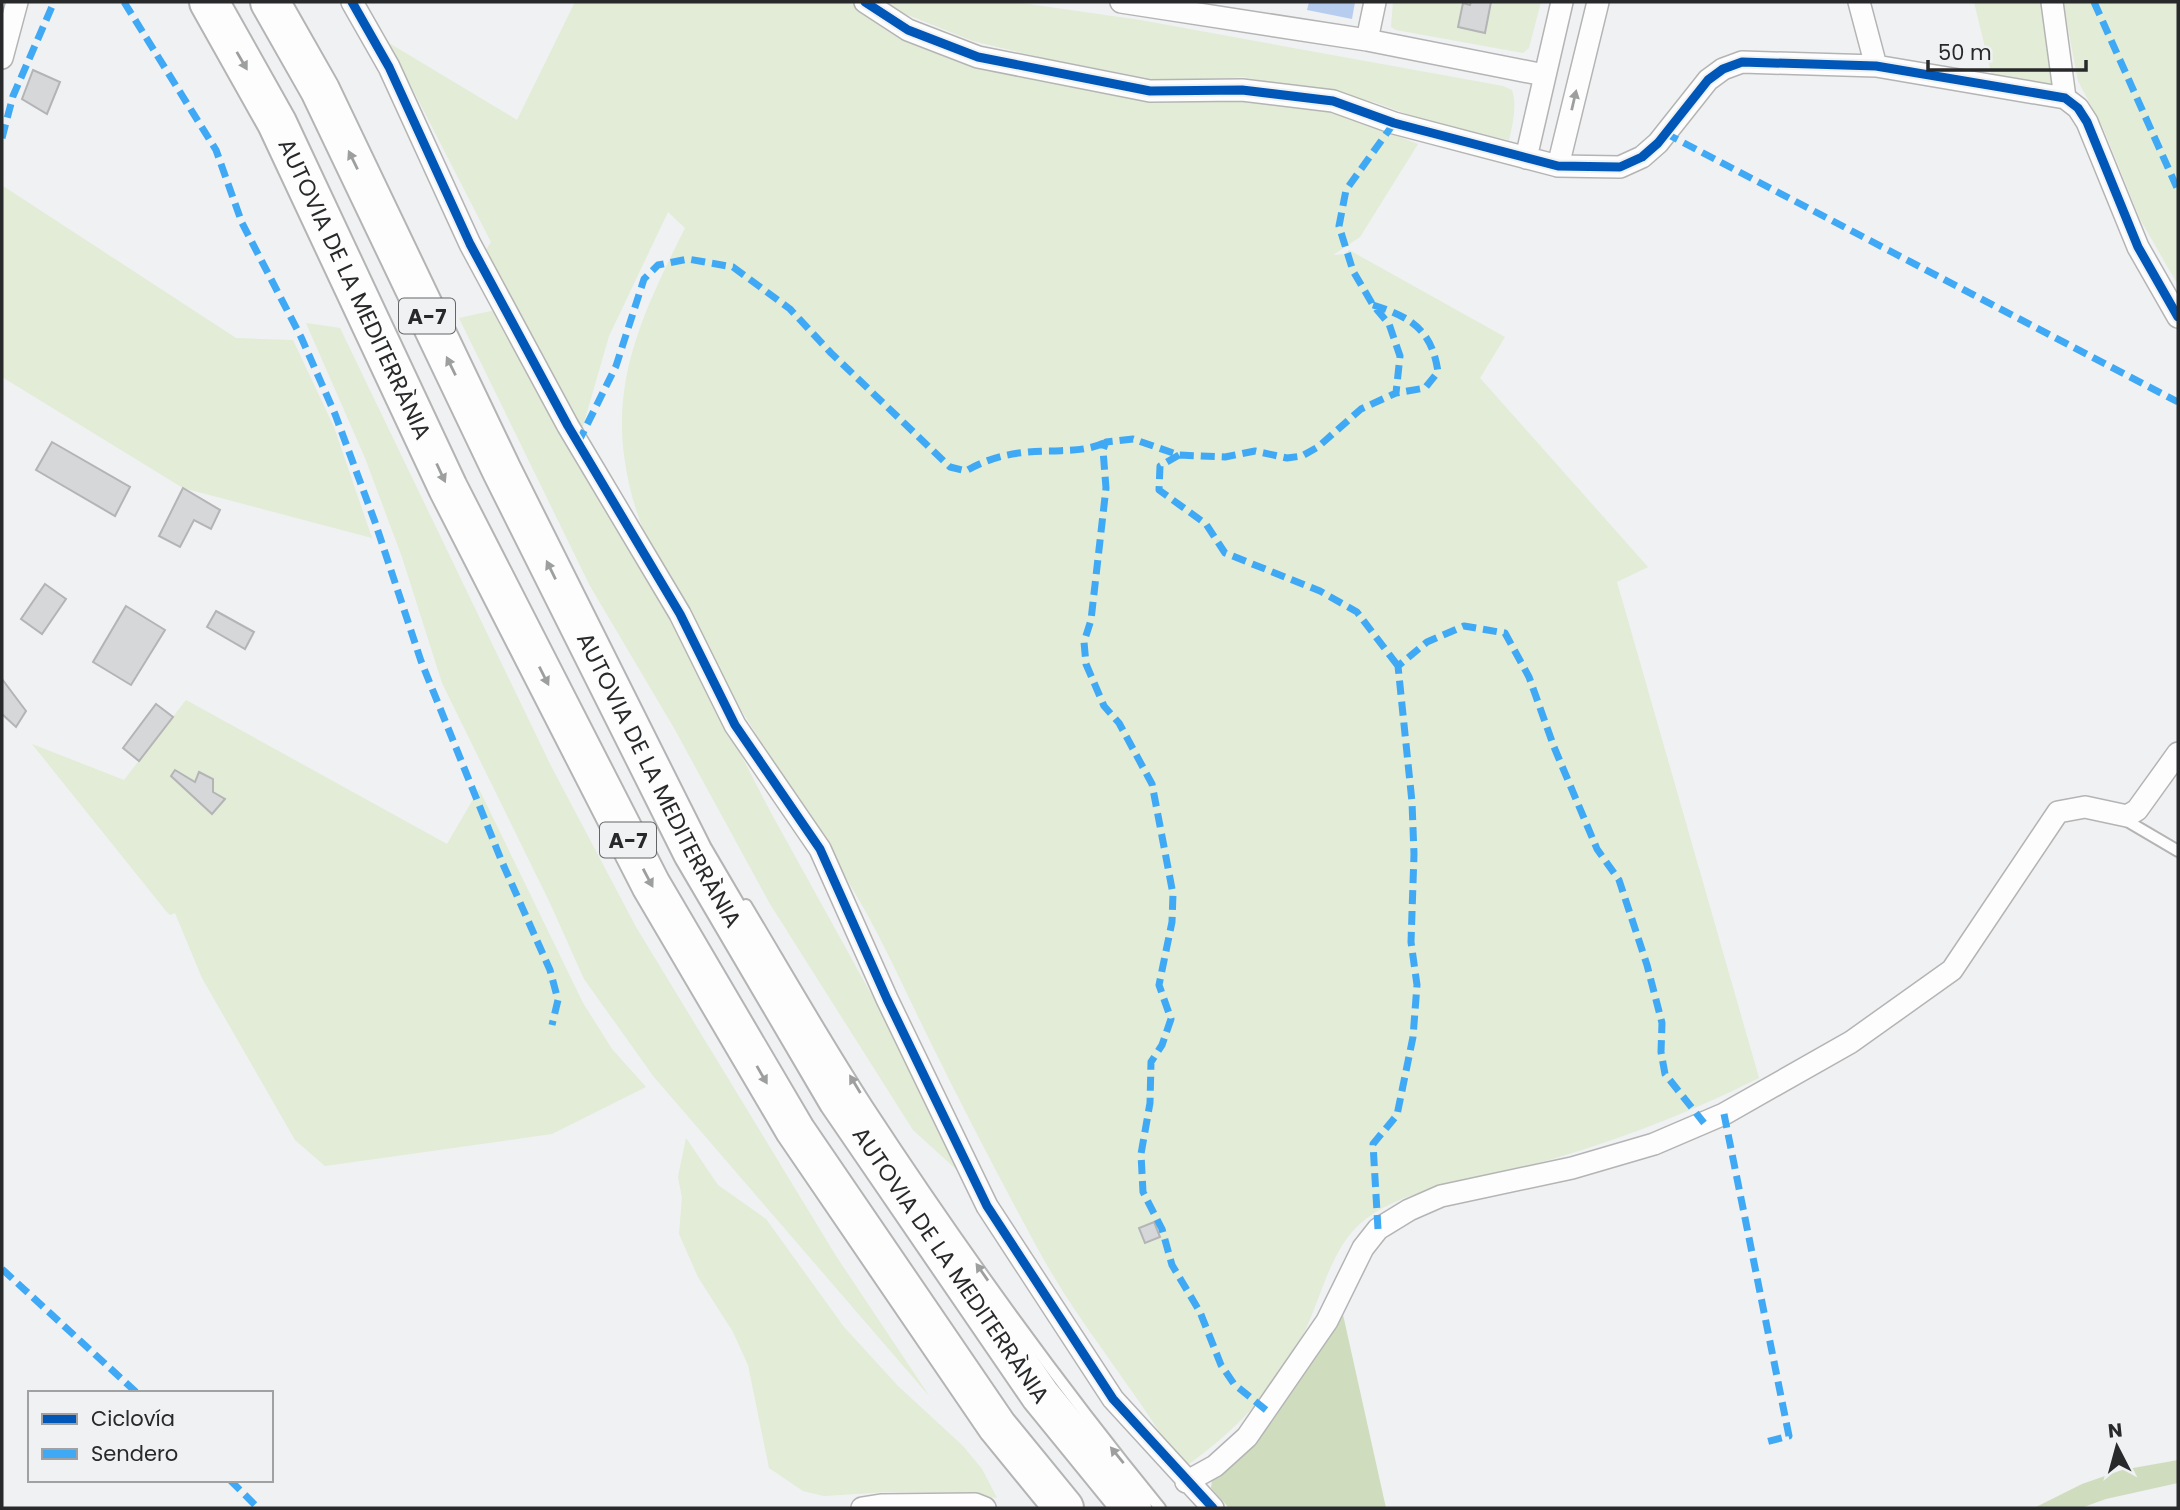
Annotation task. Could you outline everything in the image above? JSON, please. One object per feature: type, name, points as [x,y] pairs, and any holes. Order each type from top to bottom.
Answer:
[{"type":"highway","name":"AUTOVIA DE LA MEDITERRÀNIA","points":[[209,2],[277,123],[448,488],[651,885],[795,1130],[997,1426],[1063,1508]]},
{"type":"highway","name":"AUTOVIA DE LA MEDITERRÀNIA","points":[[270,2],[320,90],[581,631],[693,853],[838,1100],[1040,1395],[1132,1508]]},
{"type":"street","points":[[2,58],[17,2]]},
{"type":"street","points":[[352,2],[389,67],[470,244],[568,426],[680,614],[735,725],[820,849],[887,999],[987,1206],[1113,1399],[1186,1482],[1213,1508]]},
{"type":"street","points":[[865,2],[908,30],[978,57],[1150,91],[1242,90],[1334,101],[1394,123],[1558,166],[1620,166],[1642,157],[1658,143],[1708,80],[1723,69],[1742,62],[1876,66],[2065,98],[2078,108],[2087,122],[2138,247],[2178,317]]},
{"type":"street","points":[[1121,2],[1184,6],[1544,75]]},
{"type":"street","points":[[1367,40],[1375,2]]},
{"type":"street","points":[[1525,158],[1562,2]]},
{"type":"street","points":[[1558,166],[1598,2]]},
{"type":"street","points":[[1859,2],[1876,66]]},
{"type":"street","points":[[2052,2],[2065,98]]},
{"type":"street","points":[[1186,1482],[1215,1466],[1248,1437],[1327,1321],[1363,1248],[1378,1229],[1409,1210],[1441,1196],[1572,1168],[1654,1143],[1724,1114],[1851,1042],[1951,970],[2058,812],[2085,807],[2127,816],[2137,810],[2178,753]]},
{"type":"street","points":[[862,1508],[881,1505],[961,1504],[975,1504],[985,1508]]},
{"type":"lane","points":[[581,631],[674,786]]},
{"type":"lane","points":[[2116,815],[2178,851]]},
{"type":"lane","points":[[739,894],[867,1104],[952,1230],[1076,1404],[1160,1508]]},
{"type":"green space","points":[[575,2],[852,2],[867,14],[1156,102],[1263,98],[1320,106],[1418,144],[1360,237],[1333,255],[1345,254],[1349,250],[1505,337],[1480,378],[1648,567],[1617,582],[1759,1078],[1700,1106],[1610,1141],[1517,1169],[1439,1187],[1401,1199],[1367,1218],[1354,1229],[1335,1257],[1302,1337],[1265,1394],[1235,1426],[1182,1469],[1055,1279],[997,1172],[863,906],[697,636],[661,570],[642,527],[628,480],[624,455],[624,394],[629,365],[647,309],[685,228],[668,212],[609,336],[581,433],[544,369],[486,250],[491,242],[389,43],[517,120]]},
{"type":"green space","points":[[885,2],[1015,2],[1140,20],[1503,86],[1512,90],[1512,127],[1509,140],[1437,125],[1374,102],[1243,77],[1168,82],[1038,57],[973,41],[903,13]]},
{"type":"green space","points":[[1393,2],[1541,2],[1529,48],[1523,53],[1396,30],[1391,27]]},
{"type":"green space","points":[[1974,2],[2042,2],[2054,86],[1992,76]]},
{"type":"green space","points":[[2063,2],[2178,2],[2178,285],[2140,219],[2104,130],[2078,81]]},
{"type":"green space","points":[[3,186],[236,338],[293,340],[334,427],[372,538],[183,488],[2,377]]},
{"type":"green space","points":[[505,308],[589,461],[770,811],[980,1191],[913,1130],[770,904],[674,728],[590,586],[459,318]]},
{"type":"green space","points":[[306,323],[340,328],[551,766],[636,927],[836,1256],[930,1397],[654,1077],[584,979],[550,903],[442,683],[402,557],[365,458]]},
{"type":"green space","points":[[186,700],[447,844],[479,789],[583,1003],[612,1049],[646,1087],[552,1134],[325,1166],[295,1140],[202,978],[175,913],[170,915],[166,911],[32,744],[124,780]]},
{"type":"green space","points":[[686,1138],[718,1185],[766,1219],[844,1327],[898,1386],[963,1446],[982,1469],[997,1498],[966,1493],[888,1492],[824,1496],[803,1491],[769,1468],[748,1365],[733,1332],[698,1277],[679,1234],[682,1197],[678,1177]]},
{"type":"green space","points":[[1342,1310],[1386,1508],[1229,1508],[1211,1488],[1213,1472]]},
{"type":"green space","points":[[2178,1460],[2178,1483],[2106,1499],[2081,1508],[2034,1508],[2082,1484],[2122,1470]]},
{"type":"water","points":[[1309,2],[1355,2],[1352,19],[1307,10]]},
{"type":"building","points":[[1471,2],[1491,2],[1485,33],[1458,27],[1463,3],[1470,5]]},
{"type":"building","points":[[33,70],[60,82],[47,114],[22,99]]},
{"type":"building","points":[[52,442],[130,487],[115,516],[36,470]]},
{"type":"building","points":[[183,488],[220,510],[211,529],[194,520],[180,547],[159,536]]},
{"type":"building","points":[[45,584],[66,599],[42,634],[21,619]]},
{"type":"building","points":[[126,606],[165,630],[131,685],[93,662]]},
{"type":"building","points":[[216,611],[254,632],[245,649],[207,627]]},
{"type":"building","points":[[2,679],[26,711],[16,727],[2,714]]},
{"type":"building","points":[[156,704],[173,717],[139,761],[123,748]]},
{"type":"building","points":[[175,770],[195,782],[199,772],[213,779],[213,792],[225,799],[212,814],[171,776]]},
{"type":"building","points":[[1154,1222],[1160,1237],[1145,1243],[1139,1228]]},
{"type":"marked path","points":[[2,138],[13,96],[54,2]]},
{"type":"marked path","points":[[124,2],[216,150],[242,223],[301,337],[335,414],[375,522],[421,661],[502,862],[550,970],[558,1000],[552,1025]]},
{"type":"marked path","points":[[2094,2],[2178,190]]},
{"type":"marked path","points":[[1266,1410],[1234,1384],[1221,1365],[1200,1312],[1172,1265],[1162,1229],[1143,1192],[1141,1154],[1150,1103],[1151,1062],[1162,1045],[1171,1019],[1159,985],[1172,922],[1173,894],[1152,784],[1119,723],[1104,706],[1086,664],[1084,642],[1091,620],[1106,488],[1103,450],[1106,442],[1133,439],[1179,455],[1225,457],[1255,451],[1287,458],[1302,456],[1318,447],[1361,409],[1396,393],[1400,356],[1389,324],[1373,305],[1353,271],[1339,226],[1346,190],[1394,123]]},
{"type":"marked path","points":[[1665,133],[2178,402]]},
{"type":"marked path","points":[[578,443],[616,366],[644,279],[658,265],[688,259],[733,267],[790,309],[831,353],[950,467],[966,471],[1007,455],[1079,450],[1106,442]]},
{"type":"marked path","points":[[1373,305],[1409,320],[1418,327],[1431,346],[1435,358],[1438,372],[1425,388],[1396,393]]},
{"type":"marked path","points":[[1179,455],[1160,466],[1159,490],[1206,524],[1225,553],[1320,591],[1357,612],[1398,666]]},
{"type":"marked path","points":[[1378,1229],[1373,1144],[1397,1115],[1413,1037],[1417,985],[1411,942],[1414,854],[1412,802],[1398,666],[1427,642],[1464,626],[1505,633],[1529,677],[1554,747],[1597,849],[1619,880],[1647,965],[1662,1023],[1661,1052],[1665,1074],[1704,1123]]},
{"type":"marked path","points":[[1724,1114],[1789,1436],[1762,1443]]},
{"type":"marked path","points":[[2,1269],[135,1391]]},
{"type":"marked path","points":[[232,1482],[258,1508]]},
{"type":"cycle path","points":[[352,2],[389,67],[470,244],[568,426],[680,614],[735,725],[820,849],[887,999],[987,1206],[1113,1399],[1213,1508]]},
{"type":"cycle path","points":[[865,2],[908,30],[978,57],[1150,91],[1242,90],[1333,101],[1394,123],[1558,166],[1620,167],[1642,157],[1658,143],[1708,80],[1723,69],[1742,62],[1876,66],[2065,98],[2078,108],[2087,122],[2138,247],[2178,317]]}]
